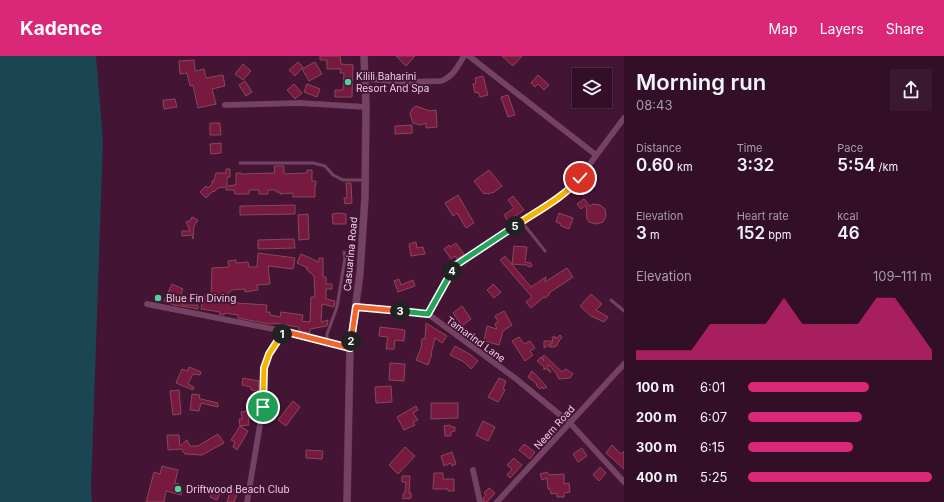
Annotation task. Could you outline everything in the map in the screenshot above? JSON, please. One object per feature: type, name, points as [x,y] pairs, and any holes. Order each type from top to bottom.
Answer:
[{"type":"street","name":"Casuarina Road","points":[[347,502],[350,348],[360,273],[365,180],[366,107],[364,56]]},
{"type":"street","points":[[364,79],[409,82],[442,81],[452,74],[464,56]]},
{"type":"street","points":[[470,56],[596,155]]},
{"type":"street","points":[[225,105],[276,102],[366,107]]},
{"type":"street","points":[[356,307],[428,314],[449,274],[456,265],[557,198],[575,184],[624,118]]},
{"type":"street","points":[[147,304],[283,331],[350,348]]},
{"type":"street","name":"Tamarind Lane","points":[[428,314],[515,378],[570,423],[624,482]]},
{"type":"street","points":[[247,502],[263,407],[264,368],[269,354],[283,331]]},
{"type":"street","name":"Neem Road","points":[[497,502],[624,364]]},
{"type":"street","points":[[473,470],[480,502]]},
{"type":"lane","points":[[240,163],[313,162],[325,166],[333,174],[343,180],[365,180]]},
{"type":"lane","points":[[521,222],[545,251]]},
{"type":"lane","points":[[327,342],[327,334],[337,307],[345,258],[344,252]]},
{"type":"lane","points":[[611,300],[624,311]]},
{"type":"water","points":[[0,56],[96,56],[103,141],[91,490],[92,502],[0,502]]},
{"type":"building","name":"Kilili Baharini Resort And Spa","points":[[320,56],[340,56],[341,64],[353,65],[352,97],[335,97],[335,90],[343,90],[344,73],[340,73],[341,69],[327,69],[327,60],[320,60]]},
{"type":"building","points":[[396,56],[415,56],[406,66]]},
{"type":"building","points":[[502,56],[522,56],[513,66]]},
{"type":"building","points":[[194,60],[195,71],[204,69],[206,78],[223,75],[225,86],[212,89],[216,104],[198,108],[193,85],[190,86],[187,73],[180,74],[179,61]]},
{"type":"building","points":[[298,62],[303,67],[295,76],[289,70]]},
{"type":"building","points":[[315,62],[322,74],[309,81],[302,69]]},
{"type":"building","points":[[243,64],[251,71],[243,80],[235,74]]},
{"type":"building","points":[[538,75],[549,85],[544,90],[538,84],[535,87],[531,83]]},
{"type":"building","points":[[483,76],[488,95],[480,97],[478,92],[475,93],[473,84],[476,83],[475,78]]},
{"type":"building","points":[[245,81],[252,92],[246,96],[239,85]]},
{"type":"building","points":[[294,84],[302,93],[295,99],[287,90]]},
{"type":"building","points":[[307,84],[320,89],[317,97],[304,92]]},
{"type":"building","points":[[508,95],[515,115],[508,117],[501,97]]},
{"type":"building","points":[[175,99],[177,107],[164,109],[163,100]]},
{"type":"building","points":[[416,106],[430,111],[436,110],[437,127],[426,128],[426,123],[421,125],[413,123],[410,114],[412,109]]},
{"type":"building","points":[[210,123],[220,123],[221,135],[210,135]]},
{"type":"building","points":[[412,125],[412,133],[395,134],[395,126]]},
{"type":"building","points":[[221,143],[221,153],[211,154],[210,144]]},
{"type":"building","points":[[274,166],[284,166],[284,174],[307,173],[307,170],[312,170],[312,181],[316,181],[315,197],[293,197],[293,193],[280,194],[280,192],[276,192],[276,190],[268,190],[268,194],[259,194],[259,190],[249,190],[249,194],[235,194],[234,190],[226,190],[226,187],[218,188],[206,198],[200,192],[206,186],[208,188],[212,184],[216,173],[226,173],[226,169],[230,169],[230,177],[227,177],[227,186],[236,185],[236,173],[275,173]]},
{"type":"building","points":[[489,170],[502,186],[493,193],[484,194],[474,181]]},
{"type":"building","points":[[346,183],[351,183],[352,203],[345,204],[344,198],[347,198]]},
{"type":"building","points":[[458,195],[474,223],[466,228],[457,213],[453,216],[445,203]]},
{"type":"building","points":[[513,196],[524,210],[508,221],[504,215],[514,208],[508,200]]},
{"type":"building","points":[[584,199],[590,206],[593,204],[600,205],[605,209],[606,216],[603,222],[596,224],[589,222],[587,219],[586,205],[581,209],[577,204]]},
{"type":"building","points":[[295,205],[295,214],[240,215],[240,206]]},
{"type":"building","points":[[559,213],[573,218],[569,229],[556,222]]},
{"type":"building","points":[[308,214],[309,239],[299,240],[298,215]]},
{"type":"building","points":[[332,214],[346,214],[346,224],[333,224]]},
{"type":"building","points":[[192,217],[198,220],[194,226],[193,239],[192,235],[182,236],[182,231],[190,231],[186,222],[190,221]]},
{"type":"building","points":[[294,239],[295,248],[258,249],[258,240]]},
{"type":"building","points":[[416,242],[417,248],[423,247],[425,254],[411,256],[409,244]]},
{"type":"building","points":[[456,243],[464,254],[457,259],[455,256],[451,259],[444,249],[449,245],[450,247]]},
{"type":"building","points":[[514,246],[527,247],[525,262],[531,263],[532,266],[529,267],[525,264],[512,264]]},
{"type":"building","points":[[258,253],[295,258],[293,269],[268,266],[270,284],[257,285],[258,290],[245,292],[245,289],[231,290],[224,300],[236,303],[267,305],[266,312],[270,312],[270,315],[280,317],[281,312],[303,315],[302,321],[310,322],[311,297],[315,297],[314,276],[306,269],[308,268],[297,263],[301,254],[319,262],[319,258],[323,258],[323,277],[326,277],[326,284],[332,284],[332,289],[326,289],[326,299],[335,301],[334,307],[322,304],[321,322],[328,320],[327,326],[310,329],[310,333],[299,331],[299,327],[273,323],[269,324],[238,318],[238,315],[224,313],[224,315],[219,314],[220,312],[201,309],[203,296],[211,297],[212,268],[229,267],[228,261],[236,260],[236,263],[248,262],[249,267],[257,267]]},
{"type":"building","points":[[505,256],[531,287],[546,277],[545,282],[567,268],[573,277],[549,293],[549,295],[545,298],[544,297],[531,308],[526,302],[532,297],[500,260]]},
{"type":"building","points":[[399,279],[401,285],[413,280],[415,286],[398,292],[394,281]]},
{"type":"building","points":[[172,284],[183,289],[180,297],[184,299],[182,305],[198,305],[198,309],[174,305],[164,301]]},
{"type":"building","points":[[493,284],[501,292],[494,298],[487,290]]},
{"type":"building","points":[[591,294],[602,304],[596,310],[608,317],[604,322],[591,316],[580,306]]},
{"type":"building","points":[[462,306],[471,319],[462,326],[453,313]]},
{"type":"building","points":[[504,311],[512,325],[503,331],[499,345],[484,341],[487,326],[497,329],[495,324],[498,322],[495,316]]},
{"type":"building","points":[[426,323],[447,336],[442,343],[435,338],[428,365],[416,360],[421,348],[422,339],[425,339]]},
{"type":"building","points":[[380,327],[405,330],[404,341],[395,340],[394,349],[386,349],[388,337],[379,336]]},
{"type":"building","points":[[560,335],[562,337],[557,346],[549,347],[553,342],[544,348],[544,341],[553,341],[552,337],[556,337],[556,339]]},
{"type":"building","points":[[519,337],[524,344],[530,341],[535,348],[530,351],[533,355],[525,361],[512,341]]},
{"type":"building","points":[[455,346],[471,355],[478,361],[471,369],[464,362],[450,355]]},
{"type":"building","points":[[544,355],[562,372],[566,369],[573,374],[570,378],[559,379],[549,365],[547,366],[551,372],[545,368],[544,370],[544,367],[537,361],[541,357],[544,361],[542,357]]},
{"type":"building","points":[[390,363],[405,364],[404,381],[389,380]]},
{"type":"building","points":[[189,367],[201,372],[200,375],[193,374],[188,384],[194,387],[193,390],[176,383],[182,369],[188,371]]},
{"type":"building","points":[[532,371],[547,387],[543,389],[542,387],[540,389],[536,385],[537,384],[528,377]]},
{"type":"building","points":[[243,378],[259,381],[259,391],[251,390],[251,387],[242,385]]},
{"type":"building","points":[[499,378],[506,381],[503,389],[505,390],[498,402],[488,397]]},
{"type":"building","points":[[391,386],[392,402],[376,403],[375,387]]},
{"type":"building","points":[[179,390],[181,414],[173,415],[170,391]]},
{"type":"building","points":[[192,394],[200,395],[199,398],[201,399],[218,403],[218,407],[201,403],[199,411],[190,410]]},
{"type":"building","points":[[293,401],[300,407],[286,426],[278,420]]},
{"type":"building","points":[[431,403],[458,403],[458,418],[431,419]]},
{"type":"building","points":[[416,406],[418,410],[413,413],[418,420],[413,422],[415,425],[404,430],[397,417]]},
{"type":"building","points":[[248,411],[249,425],[240,426],[239,419],[242,419],[241,412]]},
{"type":"building","points":[[483,421],[495,427],[488,441],[476,435]]},
{"type":"building","points":[[450,425],[451,427],[455,427],[455,431],[451,432],[451,436],[445,436],[444,426]]},
{"type":"building","points":[[240,426],[248,431],[237,450],[233,447],[235,442],[231,440]]},
{"type":"building","points":[[218,434],[224,443],[202,455],[185,454],[181,449],[168,450],[167,435],[179,435],[180,446],[187,440],[190,446],[198,446]]},
{"type":"building","points":[[524,444],[535,452],[530,459],[519,450]]},
{"type":"building","points":[[612,445],[621,454],[624,451],[624,469],[606,453]]},
{"type":"building","points":[[405,447],[415,456],[398,474],[389,465]]},
{"type":"building","points":[[582,448],[587,456],[578,462],[573,454]]},
{"type":"building","points":[[306,450],[323,451],[322,459],[306,458]]},
{"type":"building","points":[[452,452],[456,464],[452,466],[451,463],[444,466],[441,456]]},
{"type":"building","points":[[514,458],[522,465],[510,478],[507,475],[512,469],[507,465]]},
{"type":"building","points":[[162,466],[178,470],[175,483],[179,484],[178,489],[182,490],[181,495],[166,491],[164,502],[146,502],[154,472],[160,474]]},
{"type":"building","points":[[600,467],[606,473],[599,481],[593,475]]},
{"type":"building","points":[[547,472],[549,475],[564,474],[564,484],[569,483],[570,492],[564,493],[564,497],[557,497],[557,493],[551,494],[550,489],[548,489],[547,478],[542,480],[540,474]]},
{"type":"building","points":[[434,473],[443,473],[443,479],[454,479],[454,491],[448,491],[448,489],[433,489]]},
{"type":"building","points":[[402,476],[410,476],[409,493],[411,493],[411,498],[403,499],[406,482],[402,482]]},
{"type":"building","points":[[215,486],[222,489],[217,500],[210,497]]},
{"type":"building","points":[[489,488],[495,493],[487,502],[484,502],[483,498],[486,495],[484,493]]},
{"type":"building","points":[[231,489],[238,491],[234,502],[227,502]]},
{"type":"place","name":"Kilili Baharini Resort And Spa","points":[[348,82]]},
{"type":"place","name":"Blue Fin Diving","points":[[158,298]]},
{"type":"place","name":"Driftwood Beach Club","points":[[178,489]]},
{"type":"route","points":[[263,407],[264,368],[269,354],[283,331],[350,348],[356,307],[428,314],[449,274],[456,265],[557,198],[575,184],[580,178]]}]
